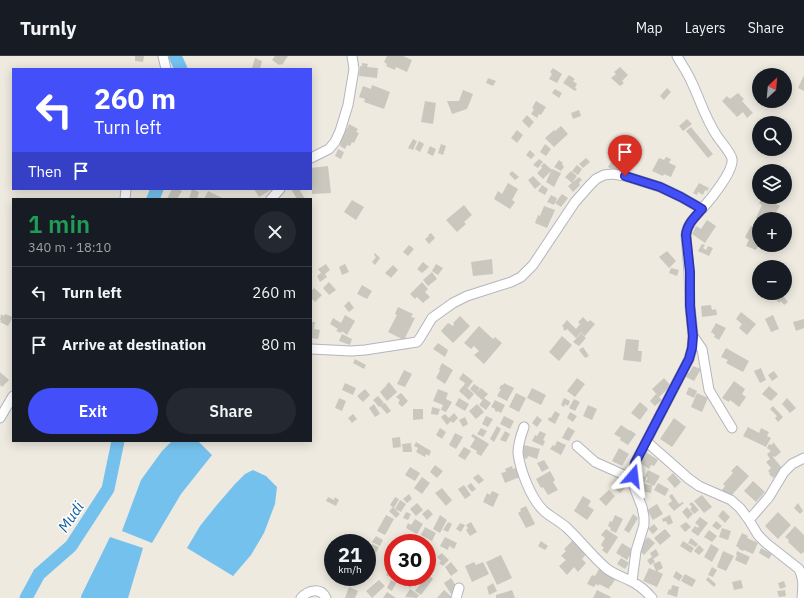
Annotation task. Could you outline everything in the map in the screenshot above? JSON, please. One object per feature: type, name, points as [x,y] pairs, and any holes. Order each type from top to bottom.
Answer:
[{"type":"street","points":[[163,56],[166,68]]},
{"type":"street","points":[[312,158],[329,149],[335,142],[340,131],[348,105],[354,69],[352,56]]},
{"type":"street","points":[[632,581],[636,551],[644,525],[642,507],[635,488],[633,476],[635,463],[689,359],[692,348],[693,336],[690,306],[690,272],[686,229],[690,222],[718,189],[731,166],[732,160],[730,154],[706,118],[692,82],[677,56]]},
{"type":"street","points":[[312,349],[351,351],[416,342],[432,318],[453,303],[467,296],[511,282],[520,277],[533,265],[575,202],[596,179],[604,175],[613,174],[625,176],[660,187],[702,209]]},
{"type":"street","points":[[273,198],[279,190]]},
{"type":"street","points":[[693,336],[702,349],[708,390],[732,428]]},
{"type":"street","points":[[0,418],[12,398]]},
{"type":"street","points":[[524,427],[519,441],[518,453],[527,485],[536,502],[544,511],[565,526],[607,569],[632,581],[647,592],[652,598]]},
{"type":"street","points":[[647,442],[689,479],[699,486],[731,500],[740,508],[758,535],[803,574],[804,580],[802,598]]},
{"type":"street","points":[[577,446],[595,462],[634,481]]},
{"type":"street","points":[[749,520],[769,497],[784,472],[792,464],[804,458]]},
{"type":"street","points":[[456,598],[459,588]]},
{"type":"street","points":[[301,598],[304,594],[312,590],[321,592],[326,596],[326,598]]},
{"type":"water","points":[[171,442],[199,442],[212,455],[181,494],[152,543],[122,531],[141,480],[162,451]]},
{"type":"water","points":[[253,470],[266,476],[277,487],[275,504],[264,533],[251,555],[233,576],[187,548],[200,526],[216,506],[245,474]]},
{"type":"water","points":[[110,537],[143,548],[128,598],[81,598],[81,596]]},
{"type":"building","points":[[135,56],[144,56],[143,62],[135,61]]},
{"type":"building","points":[[275,56],[288,56],[282,65],[279,65],[272,60]]},
{"type":"building","points":[[387,56],[403,56],[412,60],[407,72],[396,67],[395,70],[386,66],[387,64],[384,62]]},
{"type":"building","points":[[255,58],[262,61],[260,68],[252,68]]},
{"type":"building","points":[[362,63],[368,64],[367,67],[378,68],[377,78],[359,76],[360,66],[362,66]]},
{"type":"building","points":[[620,67],[628,75],[622,81],[624,83],[620,86],[611,78],[616,74],[614,72]]},
{"type":"building","points":[[553,68],[562,74],[557,83],[549,79],[552,74],[550,72]]},
{"type":"building","points":[[569,75],[575,79],[573,81],[577,84],[575,88],[577,89],[575,91],[563,83]]},
{"type":"building","points":[[804,75],[804,91],[798,88]]},
{"type":"building","points":[[488,78],[496,81],[493,86],[486,83]]},
{"type":"building","points":[[372,85],[390,92],[384,109],[364,102],[365,99],[359,97],[363,86],[371,89]]},
{"type":"building","points":[[667,88],[671,92],[664,100],[660,96]]},
{"type":"building","points":[[555,89],[562,93],[559,98],[552,93]]},
{"type":"building","points":[[463,90],[473,94],[467,109],[452,114],[447,101],[459,101]]},
{"type":"building","points":[[738,93],[744,99],[742,101],[753,113],[747,118],[743,112],[737,117],[722,101],[727,96],[730,99]]},
{"type":"building","points":[[425,101],[436,103],[433,124],[421,122]]},
{"type":"building","points":[[536,101],[546,107],[537,118],[531,114],[534,109],[532,108]]},
{"type":"building","points":[[579,110],[581,116],[573,119],[571,113]]},
{"type":"building","points":[[527,115],[534,122],[529,128],[522,121]]},
{"type":"building","points":[[687,119],[692,124],[683,131],[679,126]]},
{"type":"building","points":[[349,124],[358,129],[356,132],[359,133],[354,143],[352,142],[350,146],[347,145],[345,149],[340,146],[341,142],[339,142],[343,126],[347,129]]},
{"type":"building","points":[[561,126],[568,134],[554,147],[545,138]]},
{"type":"building","points":[[691,127],[713,154],[708,158],[686,131]]},
{"type":"building","points":[[517,130],[523,135],[517,143],[511,138]]},
{"type":"building","points":[[413,139],[417,141],[413,150],[408,148]]},
{"type":"building","points":[[419,141],[424,144],[420,152],[415,149]]},
{"type":"building","points":[[441,144],[446,146],[443,155],[438,153]]},
{"type":"building","points":[[545,144],[551,149],[546,156],[540,152]]},
{"type":"building","points":[[430,146],[436,149],[433,156],[427,153]]},
{"type":"building","points":[[338,149],[344,152],[341,159],[335,156]]},
{"type":"building","points":[[610,149],[618,154],[616,158],[607,153]]},
{"type":"building","points":[[530,150],[535,155],[531,159],[526,155]]},
{"type":"building","points":[[666,157],[671,159],[669,163],[676,166],[671,177],[664,174],[663,176],[652,171],[659,158],[664,160]]},
{"type":"building","points":[[586,158],[590,162],[583,168],[579,164]]},
{"type":"building","points":[[539,159],[543,162],[538,168],[533,165]]},
{"type":"building","points":[[559,160],[563,163],[562,164],[564,167],[561,171],[554,167]]},
{"type":"building","points":[[611,162],[618,167],[616,172],[608,167]]},
{"type":"building","points":[[544,163],[552,170],[543,179],[537,173],[542,168],[541,166]]},
{"type":"building","points":[[577,165],[582,169],[578,175],[572,171]]},
{"type":"building","points":[[328,166],[331,193],[312,194],[312,168]]},
{"type":"building","points":[[552,169],[561,173],[554,187],[546,182]]},
{"type":"building","points":[[512,171],[519,177],[515,180],[509,174]]},
{"type":"building","points":[[571,171],[577,176],[572,183],[565,177]]},
{"type":"building","points":[[533,176],[541,184],[535,189],[528,180]]},
{"type":"building","points":[[579,177],[582,180],[579,183],[580,185],[573,192],[568,186]]},
{"type":"building","points":[[508,183],[518,189],[512,200],[515,202],[510,209],[494,199],[498,191],[502,194]]},
{"type":"building","points":[[699,183],[709,188],[707,191],[705,190],[703,195],[698,192],[697,195],[693,193]]},
{"type":"building","points":[[542,185],[548,189],[545,195],[538,191]]},
{"type":"building","points":[[172,190],[182,191],[178,198],[168,198]]},
{"type":"building","points":[[192,190],[199,192],[197,198],[189,198]]},
{"type":"building","points":[[255,190],[270,190],[259,197]]},
{"type":"building","points":[[292,190],[300,190],[304,198],[296,198]]},
{"type":"building","points":[[208,191],[222,198],[204,198]]},
{"type":"building","points":[[562,194],[568,198],[561,207],[555,203]]},
{"type":"building","points":[[551,195],[557,198],[554,205],[547,202]]},
{"type":"building","points":[[352,200],[364,207],[356,220],[344,212]]},
{"type":"building","points":[[760,204],[776,204],[780,206],[776,212],[759,212],[762,205]]},
{"type":"building","points":[[464,205],[472,215],[464,222],[466,224],[457,232],[446,220]]},
{"type":"building","points":[[544,206],[555,210],[547,228],[535,223]]},
{"type":"building","points":[[707,220],[716,226],[705,243],[692,234],[696,226],[701,229]]},
{"type":"building","points":[[752,226],[752,248],[746,246],[749,240],[745,237]]},
{"type":"building","points":[[431,233],[435,238],[429,244],[425,239]]},
{"type":"building","points":[[702,244],[705,245],[703,248],[706,250],[708,246],[713,248],[709,256],[698,251]]},
{"type":"building","points":[[409,245],[414,249],[408,256],[403,252]]},
{"type":"building","points":[[667,251],[676,261],[669,268],[659,257]]},
{"type":"building","points":[[375,253],[380,258],[375,265],[372,262],[376,257],[374,255]]},
{"type":"building","points":[[492,259],[493,274],[473,276],[471,262]]},
{"type":"building","points":[[423,262],[429,267],[422,273],[417,269]]},
{"type":"building","points":[[326,264],[330,270],[325,274],[327,277],[320,282],[317,276],[321,273],[318,269]]},
{"type":"building","points":[[345,264],[349,272],[342,275],[339,267]]},
{"type":"building","points":[[436,264],[443,268],[438,275],[432,271]]},
{"type":"building","points":[[393,265],[398,270],[391,278],[385,273]]},
{"type":"building","points":[[671,268],[679,270],[677,276],[669,273]]},
{"type":"building","points":[[432,272],[437,279],[428,286],[423,280]]},
{"type":"building","points":[[329,282],[336,290],[329,295],[323,288]]},
{"type":"building","points":[[422,282],[428,289],[425,292],[430,297],[423,303],[417,297],[415,299],[410,294]]},
{"type":"building","points":[[362,285],[372,291],[367,299],[357,294]]},
{"type":"building","points":[[314,288],[322,295],[315,302],[312,299],[312,290]]},
{"type":"building","points":[[777,300],[786,300],[788,302],[784,305],[781,301],[779,303]]},
{"type":"building","points":[[349,301],[354,308],[349,312],[344,306]]},
{"type":"building","points":[[711,305],[712,310],[716,309],[717,315],[702,317],[701,306]]},
{"type":"building","points":[[398,307],[413,314],[411,317],[415,318],[404,340],[388,332],[397,315],[395,314]]},
{"type":"building","points":[[741,312],[756,324],[747,335],[739,328],[742,324],[736,319]]},
{"type":"building","points":[[1,314],[4,316],[5,314],[12,317],[8,326],[0,322]]},
{"type":"building","points":[[345,315],[355,321],[347,335],[342,331],[341,333],[336,331],[338,329],[330,324],[333,318],[341,323]]},
{"type":"building","points":[[773,315],[779,329],[771,332],[765,319]]},
{"type":"building","points":[[460,316],[470,326],[453,343],[441,331],[448,323],[453,326],[453,323]]},
{"type":"building","points":[[583,317],[588,322],[590,320],[595,324],[585,336],[581,333],[582,331],[576,338],[567,329],[565,331],[563,329],[564,328],[562,326],[567,320],[576,329],[580,324],[578,322]]},
{"type":"building","points":[[804,319],[804,328],[796,331],[793,322]]},
{"type":"building","points":[[312,322],[315,322],[314,329],[320,330],[318,339],[312,338]]},
{"type":"building","points":[[716,323],[726,328],[719,340],[714,337],[715,335],[711,332]]},
{"type":"building","points":[[479,326],[493,339],[495,337],[502,343],[484,364],[474,355],[479,351],[474,346],[471,349],[464,343]]},
{"type":"building","points":[[581,333],[586,338],[579,346],[573,342]]},
{"type":"building","points":[[342,334],[352,339],[350,345],[339,341]]},
{"type":"building","points":[[562,336],[572,345],[559,361],[549,352]]},
{"type":"building","points":[[626,339],[639,340],[638,351],[642,351],[641,362],[623,360]]},
{"type":"building","points":[[438,343],[448,350],[445,357],[433,349]]},
{"type":"building","points":[[583,347],[589,356],[585,358],[579,350]]},
{"type":"building","points":[[726,348],[749,361],[743,372],[726,363],[728,360],[721,357]]},
{"type":"building","points":[[355,359],[366,365],[364,369],[353,363]]},
{"type":"building","points":[[442,363],[453,370],[445,384],[436,378]]},
{"type":"building","points":[[693,366],[701,369],[694,381],[684,376],[686,371],[689,373]]},
{"type":"building","points":[[761,368],[766,380],[760,383],[754,371]]},
{"type":"building","points":[[404,370],[412,374],[405,387],[397,384]]},
{"type":"building","points":[[774,371],[778,377],[772,381],[768,375]]},
{"type":"building","points":[[0,372],[9,380],[2,387],[0,385]]},
{"type":"building","points":[[463,373],[473,381],[468,388],[464,385],[465,383],[459,379]]},
{"type":"building","points":[[577,378],[585,384],[575,397],[567,391]]},
{"type":"building","points":[[664,378],[671,386],[659,397],[652,389]]},
{"type":"building","points":[[734,381],[745,389],[742,394],[746,397],[739,407],[730,400],[729,402],[722,398]]},
{"type":"building","points":[[389,382],[397,392],[387,401],[380,392]]},
{"type":"building","points":[[345,383],[356,388],[353,395],[342,390]]},
{"type":"building","points":[[504,383],[514,388],[507,401],[497,396],[501,389],[499,389],[501,385]]},
{"type":"building","points":[[474,384],[480,388],[476,393],[481,388],[488,394],[482,400],[470,389]]},
{"type":"building","points":[[464,385],[474,394],[469,400],[459,391]]},
{"type":"building","points":[[769,386],[778,394],[771,401],[762,394]]},
{"type":"building","points":[[689,387],[697,391],[694,398],[686,394]]},
{"type":"building","points":[[532,388],[546,395],[541,405],[527,398]]},
{"type":"building","points":[[365,389],[370,395],[363,402],[357,396]]},
{"type":"building","points":[[438,389],[448,393],[446,399],[452,402],[446,412],[441,410],[443,405],[433,401]]},
{"type":"building","points":[[401,393],[408,401],[402,407],[398,403],[400,400],[396,397]]},
{"type":"building","points":[[516,393],[526,398],[519,412],[509,407]]},
{"type":"building","points":[[697,393],[708,398],[702,412],[691,407]]},
{"type":"building","points":[[656,394],[662,400],[655,406],[650,401]]},
{"type":"building","points":[[378,396],[384,403],[379,407],[373,400]]},
{"type":"building","points":[[339,398],[346,401],[342,411],[335,408]]},
{"type":"building","points":[[459,398],[469,404],[465,411],[455,405]]},
{"type":"building","points":[[484,398],[491,403],[486,410],[479,405]]},
{"type":"building","points":[[564,398],[570,401],[568,406],[565,404],[564,407],[561,405]]},
{"type":"building","points":[[787,398],[796,408],[790,413],[782,404]]},
{"type":"building","points":[[574,399],[580,402],[575,411],[569,408]]},
{"type":"building","points":[[495,400],[505,405],[501,413],[495,411],[495,409],[491,407]]},
{"type":"building","points":[[640,402],[648,409],[640,420],[631,413]]},
{"type":"building","points":[[385,403],[391,411],[387,414],[380,406]]},
{"type":"building","points":[[374,404],[380,414],[375,417],[369,408]]},
{"type":"building","points":[[477,404],[484,412],[476,419],[469,411]]},
{"type":"building","points":[[588,405],[597,409],[592,420],[583,416]]},
{"type":"building","points":[[773,406],[783,417],[778,422],[775,418],[777,416],[770,409]]},
{"type":"building","points":[[432,407],[440,409],[438,415],[431,414]]},
{"type":"building","points":[[413,409],[423,409],[423,419],[413,420]]},
{"type":"building","points":[[555,411],[560,414],[555,424],[548,420]]},
{"type":"building","points":[[570,412],[577,416],[573,422],[567,418]]},
{"type":"building","points":[[454,413],[458,418],[453,423],[451,421],[447,425],[441,417],[445,414],[449,418]]},
{"type":"building","points":[[353,414],[357,419],[352,423],[348,418]]},
{"type":"building","points":[[486,416],[493,419],[488,427],[482,424]]},
{"type":"building","points":[[504,416],[514,421],[510,429],[500,424]]},
{"type":"building","points":[[537,416],[542,420],[537,427],[532,423]]},
{"type":"building","points":[[465,417],[468,424],[463,427],[459,420]]},
{"type":"building","points":[[674,418],[686,427],[672,447],[660,439]]},
{"type":"building","points":[[621,425],[636,434],[628,445],[614,434]]},
{"type":"building","points":[[497,426],[501,429],[494,442],[490,439]]},
{"type":"building","points":[[568,427],[575,431],[569,441],[562,438]]},
{"type":"building","points":[[748,427],[759,433],[761,428],[769,432],[767,436],[771,438],[766,447],[743,436]]},
{"type":"building","points":[[440,428],[446,432],[442,439],[436,435]]},
{"type":"building","points":[[481,428],[487,431],[483,437],[477,434]]},
{"type":"building","points":[[505,431],[510,434],[506,442],[500,440]]},
{"type":"building","points":[[540,431],[546,434],[543,440],[545,441],[543,446],[532,441],[535,435],[537,436]]},
{"type":"building","points":[[455,433],[463,437],[456,449],[449,445]]},
{"type":"building","points":[[473,434],[489,444],[481,456],[476,453],[477,451],[470,447],[475,439],[471,436]]},
{"type":"building","points":[[400,437],[401,447],[393,448],[392,438]]},
{"type":"building","points":[[557,441],[566,445],[561,455],[550,449],[553,445],[555,446]]},
{"type":"building","points":[[416,442],[431,451],[429,456],[426,454],[425,457],[416,452],[418,448],[414,446]]},
{"type":"building","points":[[773,442],[781,452],[773,457],[783,469],[773,478],[768,471],[771,468],[766,462],[770,459],[767,454],[771,451],[767,448],[769,444],[772,445]]},
{"type":"building","points":[[411,443],[412,452],[403,452],[402,444]]},
{"type":"building","points":[[524,445],[540,449],[537,459],[528,456],[527,459],[521,457]]},
{"type":"building","points":[[464,447],[471,451],[465,460],[458,456]]},
{"type":"building","points":[[619,448],[629,454],[622,466],[612,461]]},
{"type":"building","points":[[646,452],[658,460],[654,466],[651,465],[649,469],[639,462]]},
{"type":"building","points":[[544,460],[549,468],[542,472],[537,463]]},
{"type":"building","points":[[435,465],[443,471],[437,478],[430,472]]},
{"type":"building","points":[[737,465],[749,476],[730,497],[722,490],[725,486],[723,484],[733,473],[731,471]]},
{"type":"building","points":[[512,466],[513,469],[516,468],[520,477],[505,483],[501,473],[506,472],[505,469]]},
{"type":"building","points":[[410,467],[420,473],[415,481],[405,475]]},
{"type":"building","points":[[648,470],[660,476],[654,486],[646,482],[648,478],[645,476]]},
{"type":"building","points":[[550,471],[555,480],[553,482],[558,490],[548,495],[543,487],[541,488],[536,479]]},
{"type":"building","points":[[673,473],[681,482],[675,488],[667,479]]},
{"type":"building","points":[[478,474],[484,480],[479,484],[473,478]]},
{"type":"building","points":[[637,475],[646,477],[644,484],[652,485],[651,493],[641,491],[643,483],[636,481]]},
{"type":"building","points":[[422,477],[430,483],[422,494],[414,488]]},
{"type":"building","points":[[622,477],[629,484],[620,493],[613,487]]},
{"type":"building","points":[[753,481],[765,492],[756,502],[744,491]]},
{"type":"building","points":[[471,483],[476,489],[472,492],[467,486]]},
{"type":"building","points":[[658,483],[669,489],[665,496],[654,490]]},
{"type":"building","points":[[464,485],[471,495],[465,499],[458,489]]},
{"type":"building","points":[[442,488],[452,500],[446,506],[435,493]]},
{"type":"building","points":[[609,490],[615,496],[606,506],[599,499]]},
{"type":"building","points":[[492,491],[499,494],[493,507],[483,502],[487,493],[490,495]]},
{"type":"building","points":[[409,494],[412,499],[407,503],[403,499]]},
{"type":"building","points":[[672,494],[679,504],[684,503],[674,511],[668,504],[672,501],[669,496]]},
{"type":"building","points":[[702,495],[712,507],[704,513],[694,501]]},
{"type":"building","points":[[583,496],[591,501],[588,506],[594,510],[587,520],[574,511]]},
{"type":"building","points":[[328,497],[334,500],[335,497],[339,500],[336,506],[326,501]]},
{"type":"building","points":[[395,497],[399,499],[394,508],[390,505]]},
{"type":"building","points":[[400,500],[406,504],[401,512],[395,509]]},
{"type":"building","points":[[692,502],[699,510],[694,514],[690,509],[692,507],[689,504]]},
{"type":"building","points":[[417,503],[423,510],[416,516],[410,509]]},
{"type":"building","points":[[798,503],[803,511],[800,514],[794,508]]},
{"type":"building","points":[[657,504],[663,514],[653,520],[647,510]]},
{"type":"building","points":[[526,506],[535,524],[526,528],[518,513],[521,511],[520,509]]},
{"type":"building","points":[[393,507],[400,514],[396,518],[389,511]]},
{"type":"building","points":[[687,507],[693,514],[688,519],[682,512]]},
{"type":"building","points":[[428,509],[433,514],[427,520],[422,514]]},
{"type":"building","points":[[723,510],[730,517],[725,523],[718,516]]},
{"type":"building","points":[[406,512],[411,514],[408,520],[403,518]]},
{"type":"building","points":[[778,512],[791,525],[778,539],[765,526]]},
{"type":"building","points":[[633,514],[638,518],[629,533],[624,530]]},
{"type":"building","points":[[386,515],[394,519],[386,534],[377,531]]},
{"type":"building","points":[[440,515],[447,520],[440,533],[433,529]]},
{"type":"building","points":[[615,515],[623,519],[616,533],[610,530],[611,528],[608,526],[610,521],[612,522]]},
{"type":"building","points":[[670,515],[673,523],[668,525],[666,521],[663,522],[662,519]]},
{"type":"building","points":[[700,517],[708,523],[698,536],[691,531],[695,526],[698,528],[699,526],[695,523]]},
{"type":"building","points":[[415,519],[423,524],[417,534],[406,528],[408,523],[411,525]]},
{"type":"building","points":[[716,521],[722,526],[718,530],[712,526]]},
{"type":"building","points":[[448,522],[452,524],[448,532],[443,530]]},
{"type":"building","points":[[471,522],[477,532],[470,536],[466,530],[468,528],[466,525]]},
{"type":"building","points":[[686,522],[691,527],[685,532],[680,526]]},
{"type":"building","points":[[460,523],[465,525],[461,532],[456,529]]},
{"type":"building","points":[[654,524],[658,529],[653,534],[648,529]]},
{"type":"building","points":[[795,526],[804,535],[804,552],[801,554],[788,542],[789,540],[785,537]]},
{"type":"building","points":[[425,527],[436,533],[436,534],[422,534]]},
{"type":"building","points":[[722,528],[731,531],[728,540],[719,537]]},
{"type":"building","points":[[606,529],[618,537],[607,554],[602,550],[604,548],[601,545],[605,538],[601,535]]},
{"type":"building","points":[[665,529],[671,536],[660,545],[654,538]]},
{"type":"building","points":[[709,530],[717,536],[712,542],[704,537]]},
{"type":"building","points":[[742,533],[748,536],[747,538],[758,543],[753,554],[744,550],[743,551],[736,546]]},
{"type":"building","points":[[376,536],[383,540],[380,546],[376,544]]},
{"type":"building","points":[[445,537],[457,543],[454,549],[449,546],[448,550],[440,546]]},
{"type":"building","points":[[648,537],[655,543],[644,555],[638,549]]},
{"type":"building","points":[[691,538],[698,544],[696,547],[688,543]]},
{"type":"building","points":[[573,540],[587,553],[582,559],[586,563],[578,572],[574,567],[567,575],[559,566],[566,560],[561,556],[566,551],[564,549]]},
{"type":"building","points":[[541,541],[548,546],[545,550],[538,546]]},
{"type":"building","points":[[683,541],[694,548],[691,553],[680,546]]},
{"type":"building","points":[[622,543],[633,550],[627,560],[616,553]]},
{"type":"building","points":[[711,544],[719,549],[712,562],[704,557]]},
{"type":"building","points":[[699,545],[704,550],[699,555],[694,551]]},
{"type":"building","points":[[376,546],[379,547],[376,553]]},
{"type":"building","points":[[761,548],[772,554],[769,559],[759,553]]},
{"type":"building","points":[[656,549],[659,555],[653,559],[655,562],[650,565],[647,560],[652,557],[650,553]]},
{"type":"building","points":[[723,551],[734,556],[726,571],[717,567]]},
{"type":"building","points":[[737,551],[750,557],[746,565],[735,560]]},
{"type":"building","points":[[442,553],[449,560],[443,566],[439,563],[441,561],[437,557]]},
{"type":"building","points":[[501,555],[512,578],[497,585],[486,562]]},
{"type":"building","points":[[621,558],[629,563],[625,569],[617,564]]},
{"type":"building","points":[[660,561],[663,568],[657,571],[663,574],[657,587],[643,581],[649,568],[656,571],[653,564]]},
{"type":"building","points":[[451,562],[458,571],[451,576],[445,567]]},
{"type":"building","points":[[474,562],[476,565],[483,562],[489,574],[472,582],[465,566]]},
{"type":"building","points":[[712,567],[717,570],[713,577],[708,575]]},
{"type":"building","points":[[599,569],[616,578],[609,589],[599,584],[599,586],[596,584],[594,587],[587,584],[592,575],[595,576]]},
{"type":"building","points":[[676,571],[683,576],[679,581],[673,577]]},
{"type":"building","points":[[685,574],[696,580],[692,587],[681,581]]},
{"type":"building","points":[[708,577],[716,584],[714,587],[706,580]]},
{"type":"building","points":[[451,578],[458,589],[451,594],[444,583]]},
{"type":"building","points":[[379,580],[385,586],[372,598],[366,591],[372,586],[376,586],[376,583]]},
{"type":"building","points":[[741,580],[743,588],[734,590],[732,582]]},
{"type":"building","points":[[784,581],[786,587],[780,589],[778,583]]},
{"type":"building","points":[[493,583],[497,591],[489,595],[487,587]]},
{"type":"building","points":[[672,585],[679,587],[677,597],[667,594],[669,589],[671,590]]},
{"type":"building","points":[[388,586],[394,586],[392,591],[387,588]]},
{"type":"building","points":[[419,586],[428,586],[421,595],[415,591]]},
{"type":"building","points":[[349,587],[358,591],[355,598],[345,598]]},
{"type":"building","points":[[410,589],[419,595],[417,598],[405,597]]},
{"type":"building","points":[[444,590],[453,598],[437,598]]},
{"type":"building","points":[[512,590],[515,598],[496,598],[496,595]]},
{"type":"building","points":[[597,590],[611,597],[593,598]]},
{"type":"building","points":[[785,590],[786,596],[779,597],[777,591]]},
{"type":"building","points":[[387,592],[396,598],[383,598]]},
{"type":"waterway","name":"Mudi","points":[[175,56],[181,68]]},
{"type":"waterway","name":"Mudi","points":[[153,198],[157,190]]},
{"type":"waterway","name":"Mudi","points":[[26,598],[39,574],[71,546],[108,489],[118,442]]},
{"type":"route","points":[[625,176],[660,187],[702,209],[690,222],[686,229],[690,272],[690,306],[693,336],[692,348],[689,359],[635,463],[633,476]]}]
